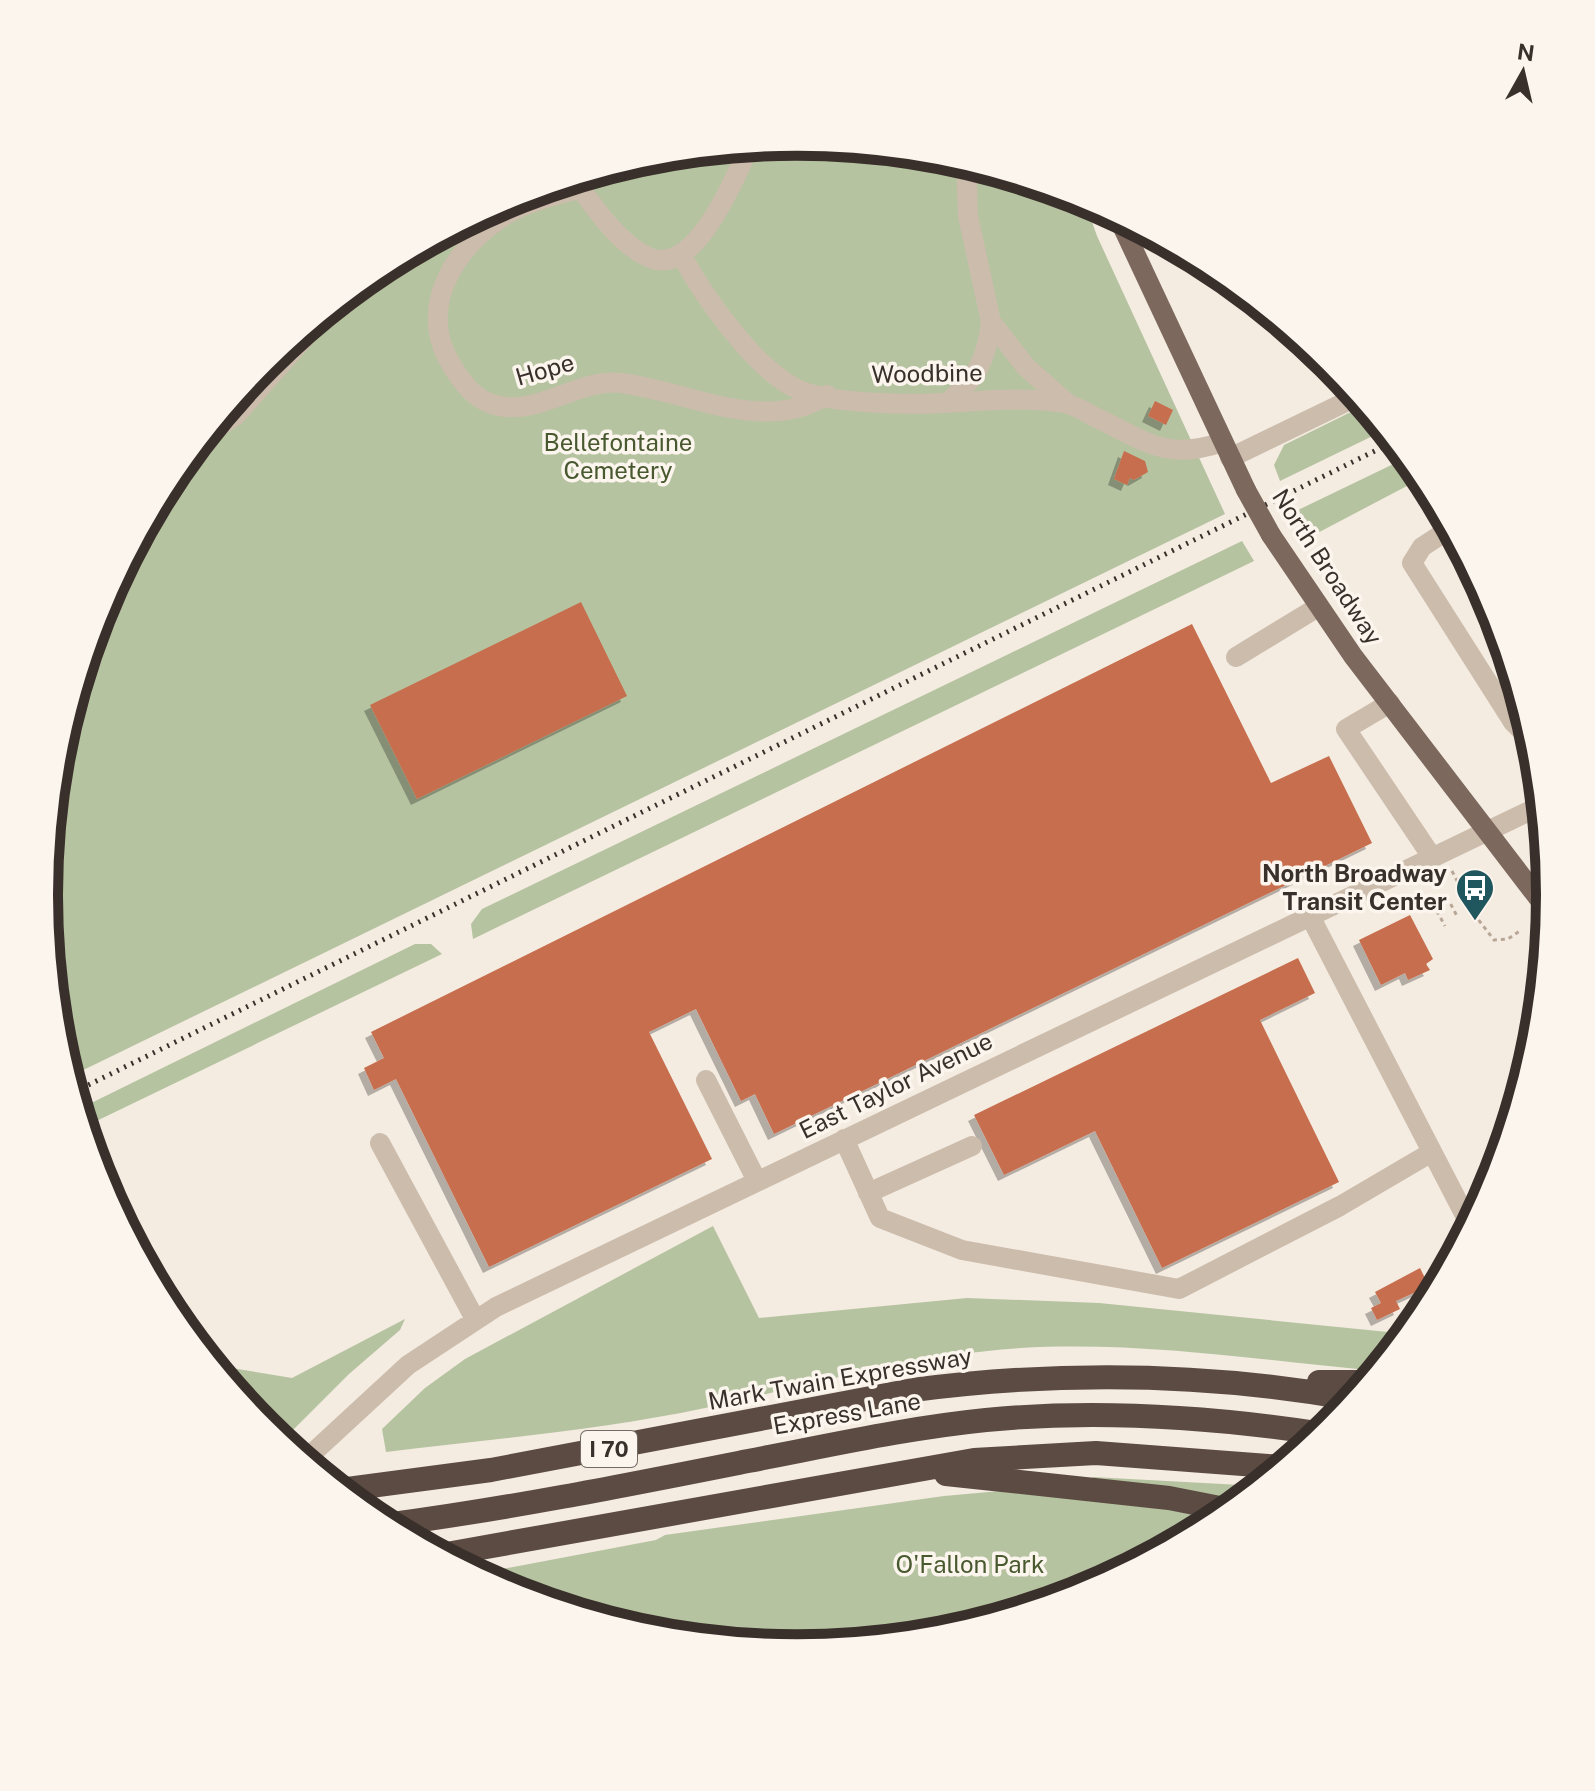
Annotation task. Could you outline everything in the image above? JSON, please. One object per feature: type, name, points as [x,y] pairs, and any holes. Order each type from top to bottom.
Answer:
[{"type":"highway","name":"Mark Twain Expressway","points":[[357,1489],[491,1470],[900,1393],[974,1382],[1100,1377],[1223,1383],[1340,1397]]},
{"type":"highway","points":[[1223,1383],[1354,1382]]},
{"type":"highway","name":"Express Lane","points":[[406,1522],[562,1498],[865,1438],[987,1420],[1049,1416],[1172,1418],[1305,1432]]},
{"type":"highway","points":[[457,1552],[908,1470],[1035,1455],[1096,1453],[1267,1466]]},
{"type":"highway","points":[[908,1470],[1074,1486],[1212,1507]]},
{"type":"highway","points":[[354,1487],[366,1488]]},
{"type":"main road","name":"North Broadway","points":[[1125,232],[1226,450],[1271,535],[1318,607],[1537,896]]},
{"type":"street","points":[[581,189],[601,215],[646,257],[669,262],[682,256],[730,191],[744,158]]},
{"type":"street","points":[[947,403],[972,381],[988,350],[991,322],[968,216],[966,176]]},
{"type":"street","name":"Hope","points":[[500,219],[473,240],[446,277],[438,312],[444,350],[464,384],[490,404],[519,407],[595,382],[622,383],[763,412],[802,409],[827,395]]},
{"type":"street","name":"Woodbine","points":[[682,256],[696,282],[765,366],[798,390],[877,403],[1025,398],[1068,404],[1166,450],[1189,452],[1226,450],[1346,401]]},
{"type":"street","points":[[991,322],[1026,367],[1068,404]]},
{"type":"street","points":[[1442,534],[1422,547],[1412,563],[1517,726]]},
{"type":"street","points":[[1236,657],[1318,607]]},
{"type":"street","points":[[1390,703],[1346,729],[1432,857]]},
{"type":"street","name":"East Taylor Avenue","points":[[312,1453],[408,1365],[475,1319],[1532,810]]},
{"type":"street","points":[[1310,916],[1465,1215]]},
{"type":"street","points":[[706,1080],[757,1181]]},
{"type":"street","points":[[844,1139],[880,1218],[962,1250],[1179,1289],[1340,1206],[1432,1152]]},
{"type":"street","points":[[380,1143],[475,1319]]},
{"type":"street","points":[[868,1193],[972,1146]]},
{"type":"path","points":[[1452,871],[1471,909],[1497,942],[1521,930]]},
{"type":"path","points":[[1471,909],[1493,891]]},
{"type":"path","points":[[1447,897],[1458,918]]},
{"type":"path","points":[[1433,904],[1445,926]]},
{"type":"green space","name":"Bellefontaine Cemetery","points":[[798,156],[894,162],[989,181],[1035,195],[1090,217],[1225,514],[79,1072],[64,992],[60,944],[58,896],[64,799],[83,704],[97,658],[134,568],[157,526],[211,445],[275,373],[347,309],[428,255],[470,232],[560,195],[606,181],[701,162],[749,158]]},
{"type":"green space","points":[[1355,410],[1375,435],[1280,481],[1274,465],[1284,445]]},
{"type":"green space","points":[[1396,463],[1411,484],[1308,538],[1296,511]]},
{"type":"green space","points":[[1242,541],[1254,561],[473,939],[471,924],[482,909]]},
{"type":"green space","points":[[415,944],[431,944],[442,954],[94,1122],[88,1104]]},
{"type":"green space","points":[[713,1226],[759,1318],[967,1298],[1099,1303],[1393,1333],[1364,1370],[1155,1349],[1020,1348],[901,1364],[705,1408],[626,1422],[386,1452],[382,1429],[425,1388],[465,1359]]},
{"type":"green space","points":[[405,1319],[400,1330],[349,1374],[290,1433],[229,1368],[292,1378]]},
{"type":"green space","points":[[1093,1477],[1243,1485],[1218,1503],[1092,1482]]},
{"type":"green space","name":"O'Fallon Park","points":[[1000,1491],[1047,1493],[1202,1514],[1125,1559],[1035,1596],[942,1621],[846,1633],[749,1633],[653,1621],[560,1596],[495,1570],[656,1540],[665,1535]]},
{"type":"building","points":[[1155,401],[1173,410],[1166,425],[1148,416]]},
{"type":"building","points":[[1124,451],[1145,461],[1148,472],[1134,480],[1130,478],[1127,485],[1114,479]]},
{"type":"building","points":[[581,602],[627,696],[417,799],[370,705]]},
{"type":"building","points":[[1192,624],[1271,783],[1329,756],[1372,843],[774,1134],[755,1094],[741,1101],[696,1009],[649,1032],[712,1159],[489,1267],[396,1079],[374,1090],[364,1068],[384,1058],[371,1032]]},
{"type":"building","points":[[1410,915],[1433,959],[1426,964],[1430,970],[1408,980],[1405,973],[1381,985],[1359,940]]},
{"type":"building","points":[[1298,958],[1315,993],[1260,1020],[1339,1182],[1162,1268],[1095,1131],[1004,1175],[974,1115]]},
{"type":"building","points":[[1420,1268],[1427,1282],[1423,1289],[1396,1301],[1400,1309],[1377,1320],[1371,1308],[1381,1303],[1375,1292]]},
{"type":"railway","points":[[83,1087],[1385,446]]},
{"type":"place","name":"North Broadway Transit Center","points":[[1475,922]]}]
